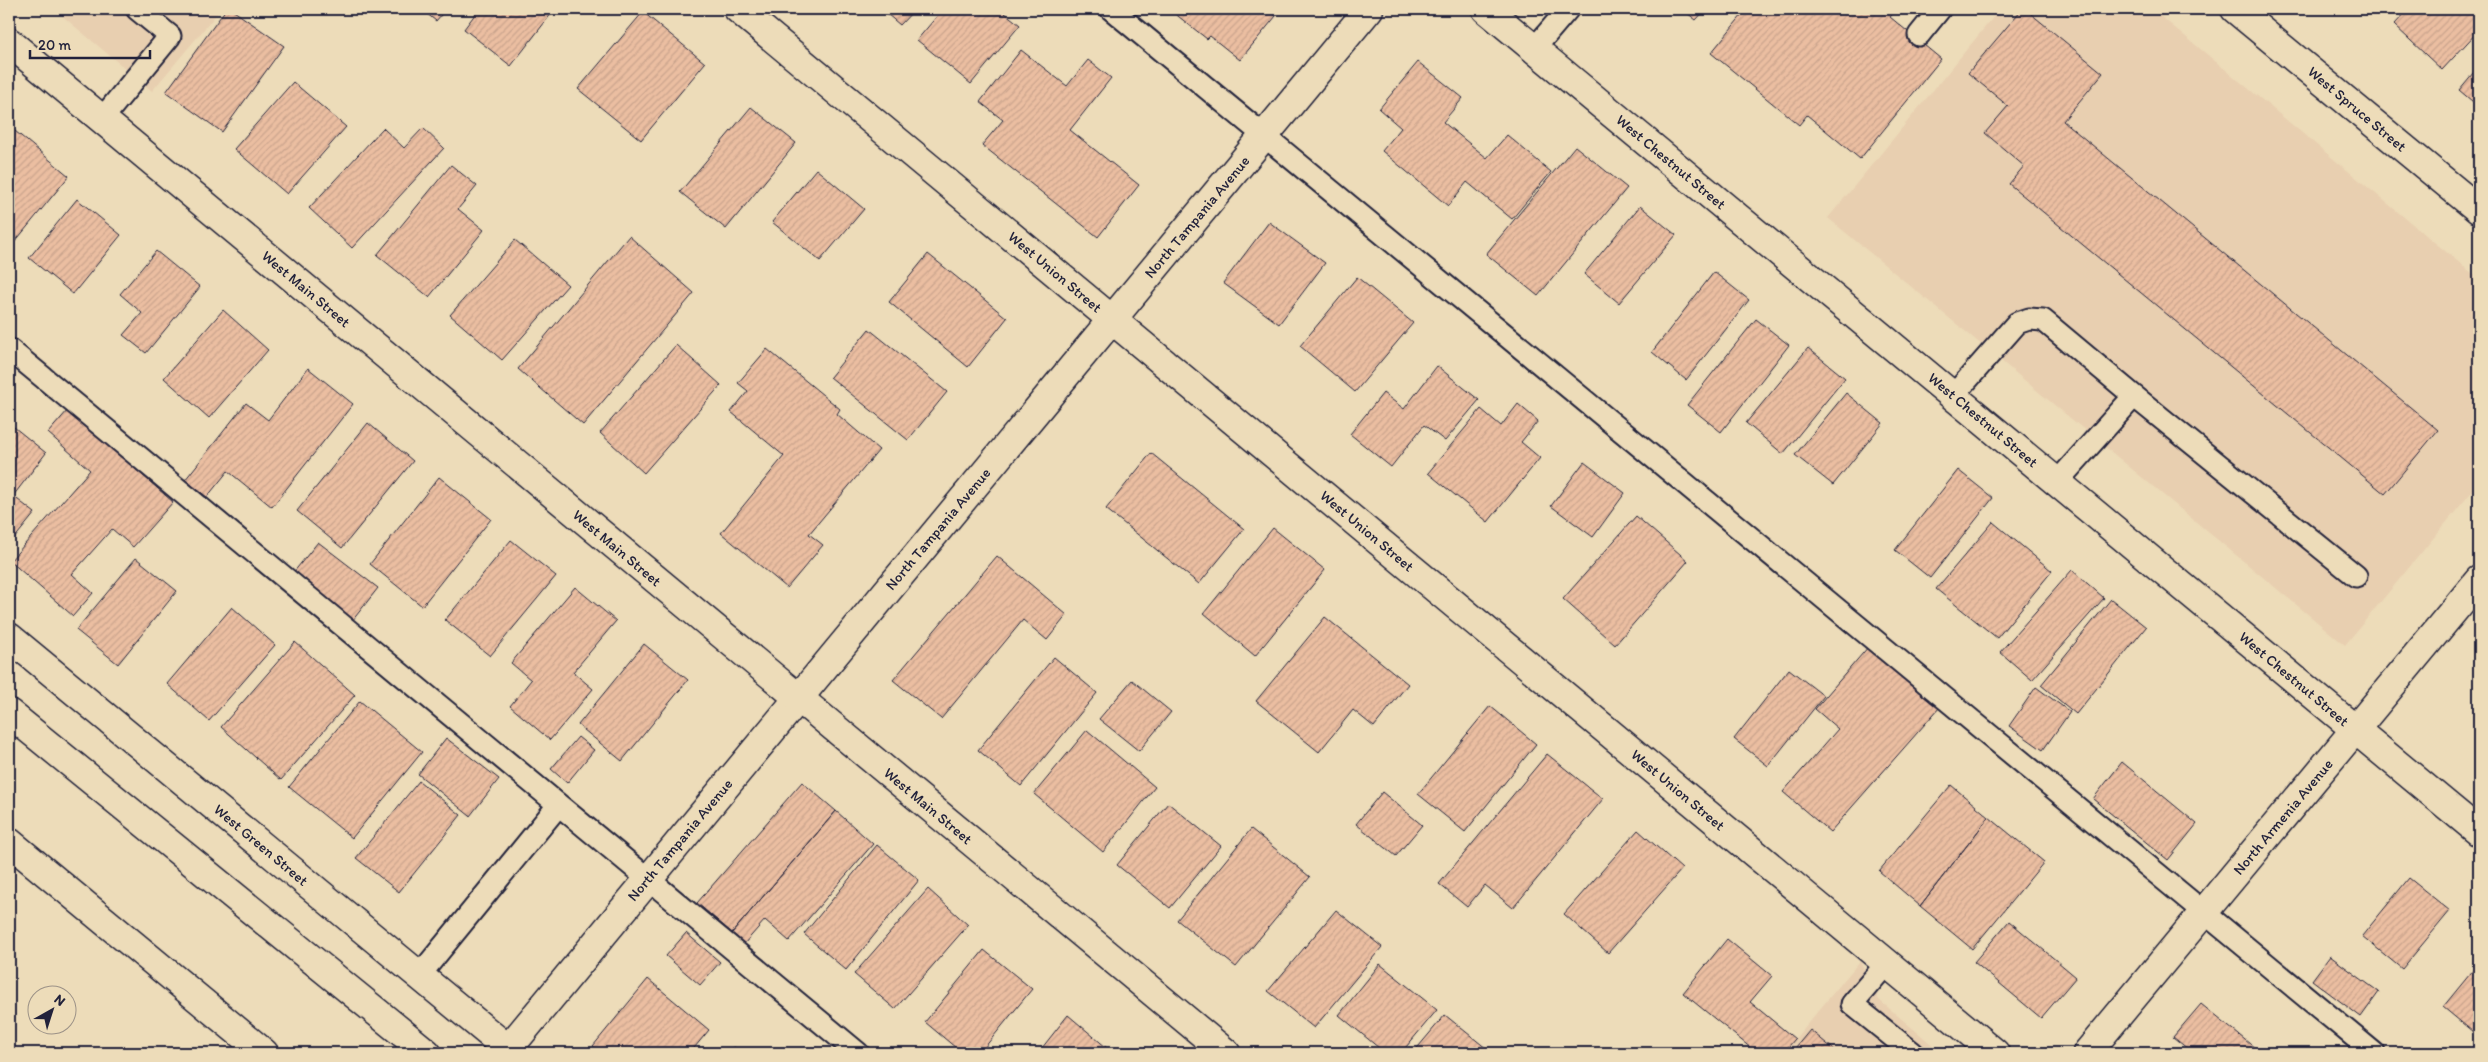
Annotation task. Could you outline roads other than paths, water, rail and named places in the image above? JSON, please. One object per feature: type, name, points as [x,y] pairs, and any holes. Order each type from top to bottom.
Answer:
[{"type":"main road","name":"West Union Street","points":[[738,9],[1995,1053]]},
{"type":"main road","name":"North Tampania Avenue","points":[[510,1051],[648,879],[1369,9]]},
{"type":"main road","name":"West Chestnut Street","points":[[1486,9],[2479,832]]},
{"type":"main road","name":"West Spruce Street","points":[[2235,9],[2479,210]]},
{"type":"main road","name":"West Main Street","points":[[9,42],[1226,1053]]},
{"type":"main road","name":"North Armenia Avenue","points":[[2086,1053],[2479,580]]},
{"type":"main road","name":"West Green Street","points":[[9,637],[510,1051]]},
{"type":"main road","points":[[9,713],[427,1053]]},
{"type":"main road","points":[[9,842],[264,1053]]},
{"type":"lane","points":[[102,119],[170,36],[137,9]]},
{"type":"lane","points":[[1111,9],[2374,1053]]},
{"type":"lane","points":[[1534,49],[1568,9]]},
{"type":"lane","points":[[1919,35],[1940,9]]},
{"type":"lane","points":[[1953,396],[2017,323],[2029,319],[2042,320],[2356,576]]},
{"type":"lane","points":[[9,349],[858,1053]]},
{"type":"lane","points":[[2057,482],[2134,396]]},
{"type":"lane","points":[[419,976],[552,813]]},
{"type":"lane","points":[[1886,963],[1852,1004],[1913,1053]]}]
